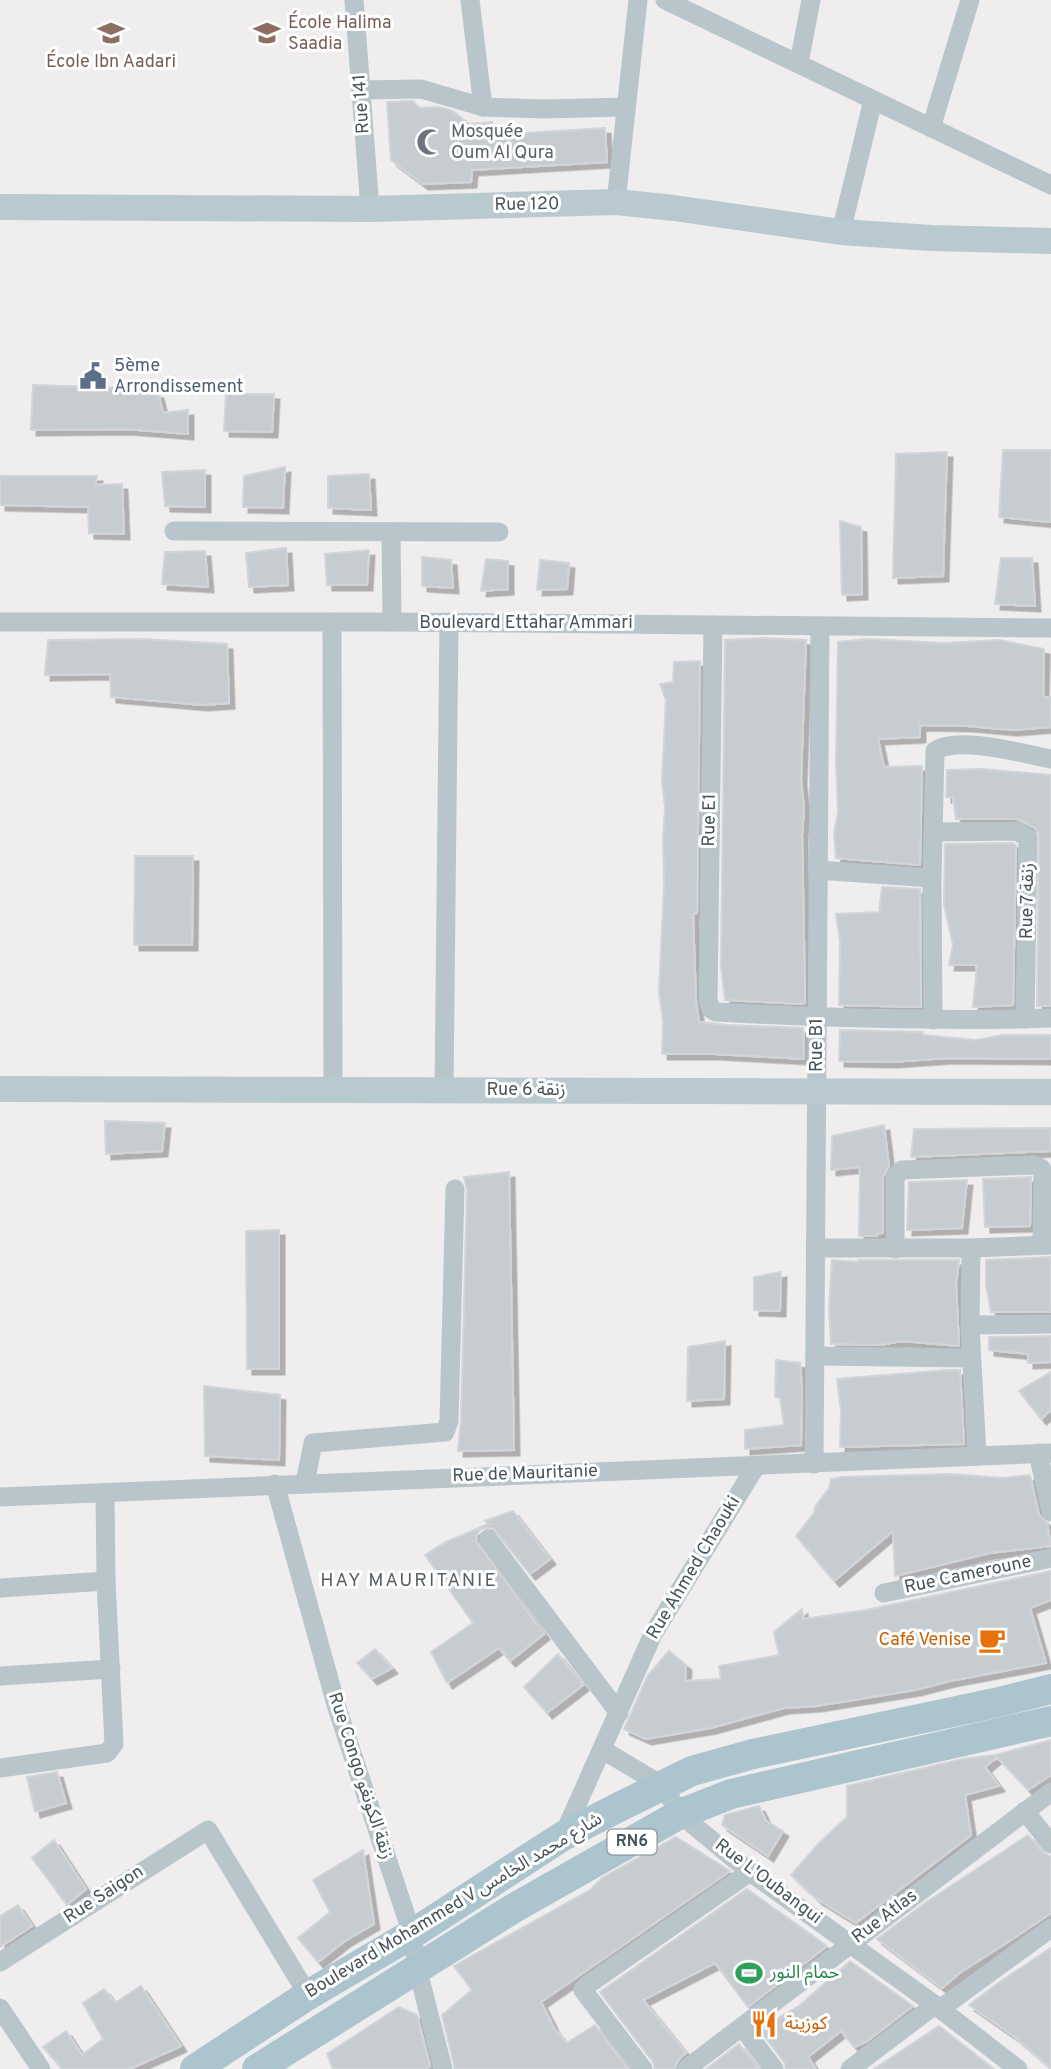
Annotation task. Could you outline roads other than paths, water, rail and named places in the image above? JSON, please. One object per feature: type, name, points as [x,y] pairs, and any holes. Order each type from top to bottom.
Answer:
[{"type":"main road","name":"Boulevard Mohammed V شارع محمد الخامس","points":[[195,2069],[307,1995],[412,1934],[563,1836],[692,1771],[753,1754],[1051,1689]]},
{"type":"main road","name":"Boulevard Mohammed V شارع محمد الخامس","points":[[257,2069],[514,1908],[680,1814],[731,1794],[1051,1721]]},
{"type":"street","name":"Rue 141","points":[[354,0],[370,209]]},
{"type":"street","points":[[470,0],[483,107]]},
{"type":"street","points":[[616,202],[638,0]]},
{"type":"street","points":[[665,0],[931,128],[1049,179]]},
{"type":"street","points":[[799,63],[811,0]]},
{"type":"street","points":[[931,128],[970,0]]},
{"type":"street","points":[[361,90],[421,89],[483,107],[626,107]]},
{"type":"street","points":[[841,232],[873,100]]},
{"type":"street","name":"Rue 120","points":[[0,207],[370,209],[616,202],[841,232],[1051,241]]},
{"type":"street","points":[[174,531],[499,532]]},
{"type":"street","points":[[391,531],[392,622]]},
{"type":"street","name":"Boulevard Ettahar Ammari","points":[[0,622],[449,622],[1051,628]]},
{"type":"street","points":[[332,622],[333,1090]]},
{"type":"street","points":[[444,1090],[449,622]]},
{"type":"street","name":"Rue E1","points":[[713,625],[708,1000],[711,1009],[716,1012],[817,1018]]},
{"type":"street","name":"Rue B1","points":[[814,1464],[820,626]]},
{"type":"street","points":[[933,1020],[934,755],[937,750],[954,746],[976,746],[1051,759]]},
{"type":"street","name":"Rue 7 زنقة","points":[[933,832],[1017,831],[1028,838],[1025,1019]]},
{"type":"street","points":[[817,870],[932,878]]},
{"type":"street","points":[[817,1018],[1051,1018]]},
{"type":"street","name":"Rue 6 زنقة","points":[[0,1089],[1051,1092]]},
{"type":"street","points":[[815,1248],[895,1249],[1047,1245],[1041,1168],[1034,1165],[902,1170],[895,1179],[895,1249]]},
{"type":"street","points":[[304,1483],[313,1443],[445,1432],[449,1422],[455,1189]]},
{"type":"street","points":[[971,1248],[970,1325],[977,1456]]},
{"type":"street","points":[[970,1325],[1051,1324]]},
{"type":"street","points":[[816,1356],[971,1358]]},
{"type":"street","points":[[1045,1453],[1051,1512]]},
{"type":"street","name":"Rue de Mauritanie","points":[[0,1497],[1045,1453]]},
{"type":"street","name":"Rue Ahmed Chaouki","points":[[563,1836],[653,1634],[755,1466]]},
{"type":"street","name":"Rue Congo زنقة الكونغو","points":[[275,1485],[337,1708],[412,1934],[417,1967],[443,2069]]},
{"type":"street","points":[[0,1768],[107,1753],[114,1744],[106,1581],[105,1492]]},
{"type":"street","points":[[488,1539],[620,1713]]},
{"type":"street","name":"Rue Cameroune","points":[[884,1593],[1051,1558]]},
{"type":"street","points":[[0,1588],[106,1581]]},
{"type":"street","points":[[0,1676],[111,1669]]},
{"type":"street","points":[[603,1749],[663,1786]]},
{"type":"street","name":"Rue L'Oubangui","points":[[663,1786],[680,1814],[750,1872],[1018,2069]]},
{"type":"street","name":"Rue Atlas","points":[[686,2069],[1051,1792]]},
{"type":"street","points":[[1025,1811],[1051,1844]]},
{"type":"street","name":"Rue Saigon","points":[[0,1962],[208,1830],[307,1995]]},
{"type":"street","points":[[643,2069],[583,1990],[750,1872]]},
{"type":"street","points":[[850,2069],[937,2007],[1048,1937]]},
{"type":"street","points":[[0,2008],[40,2069]]},
{"type":"street","points":[[742,2027],[774,2069]]},
{"type":"place","name":"École Ibn Aadari","points":[[111,33]]},
{"type":"place","name":"École Halima Saadia","points":[[267,33]]},
{"type":"place","name":"Mosquée Oum Al Qura","points":[[430,142]]},
{"type":"place","name":"5ème Arrondissement","points":[[93,376]]},
{"type":"place","name":"Café Venise","points":[[992,1640]]},
{"type":"place","name":"حمام النور","points":[[749,1973]]},
{"type":"place","name":"كوزينة","points":[[764,2024]]},
{"type":"district","name":"HAY MAURITANIE","points":[[409,1581]]}]
